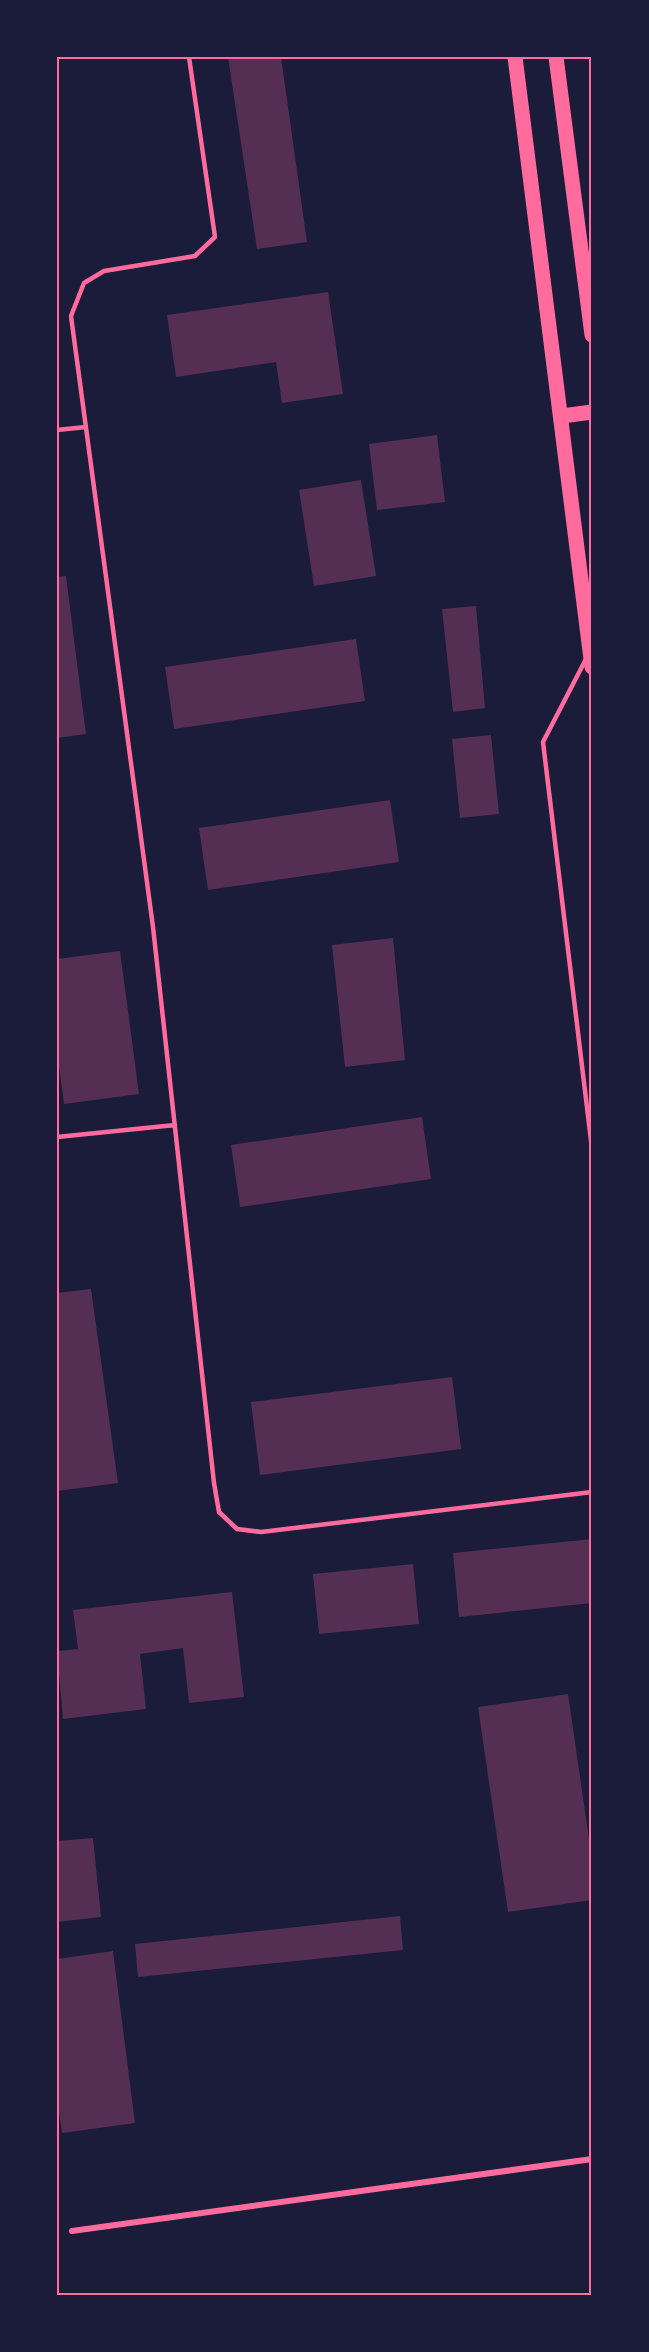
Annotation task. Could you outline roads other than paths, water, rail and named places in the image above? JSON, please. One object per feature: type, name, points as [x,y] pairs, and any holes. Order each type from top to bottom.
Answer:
[{"type":"main road","points":[[515,57],[592,667]]},
{"type":"main road","points":[[556,57],[592,335]]},
{"type":"main road","points":[[562,416],[592,412]]},
{"type":"street","points":[[72,2231],[592,2159]]},
{"type":"lane","points":[[189,57],[215,237],[195,256],[104,271],[84,283],[71,316],[153,927],[219,1512],[237,1529],[261,1532],[592,1492]]},
{"type":"lane","points":[[57,430],[86,427]]},
{"type":"lane","points":[[590,651],[543,742],[592,1149]]},
{"type":"lane","points":[[57,1137],[175,1125]]}]
